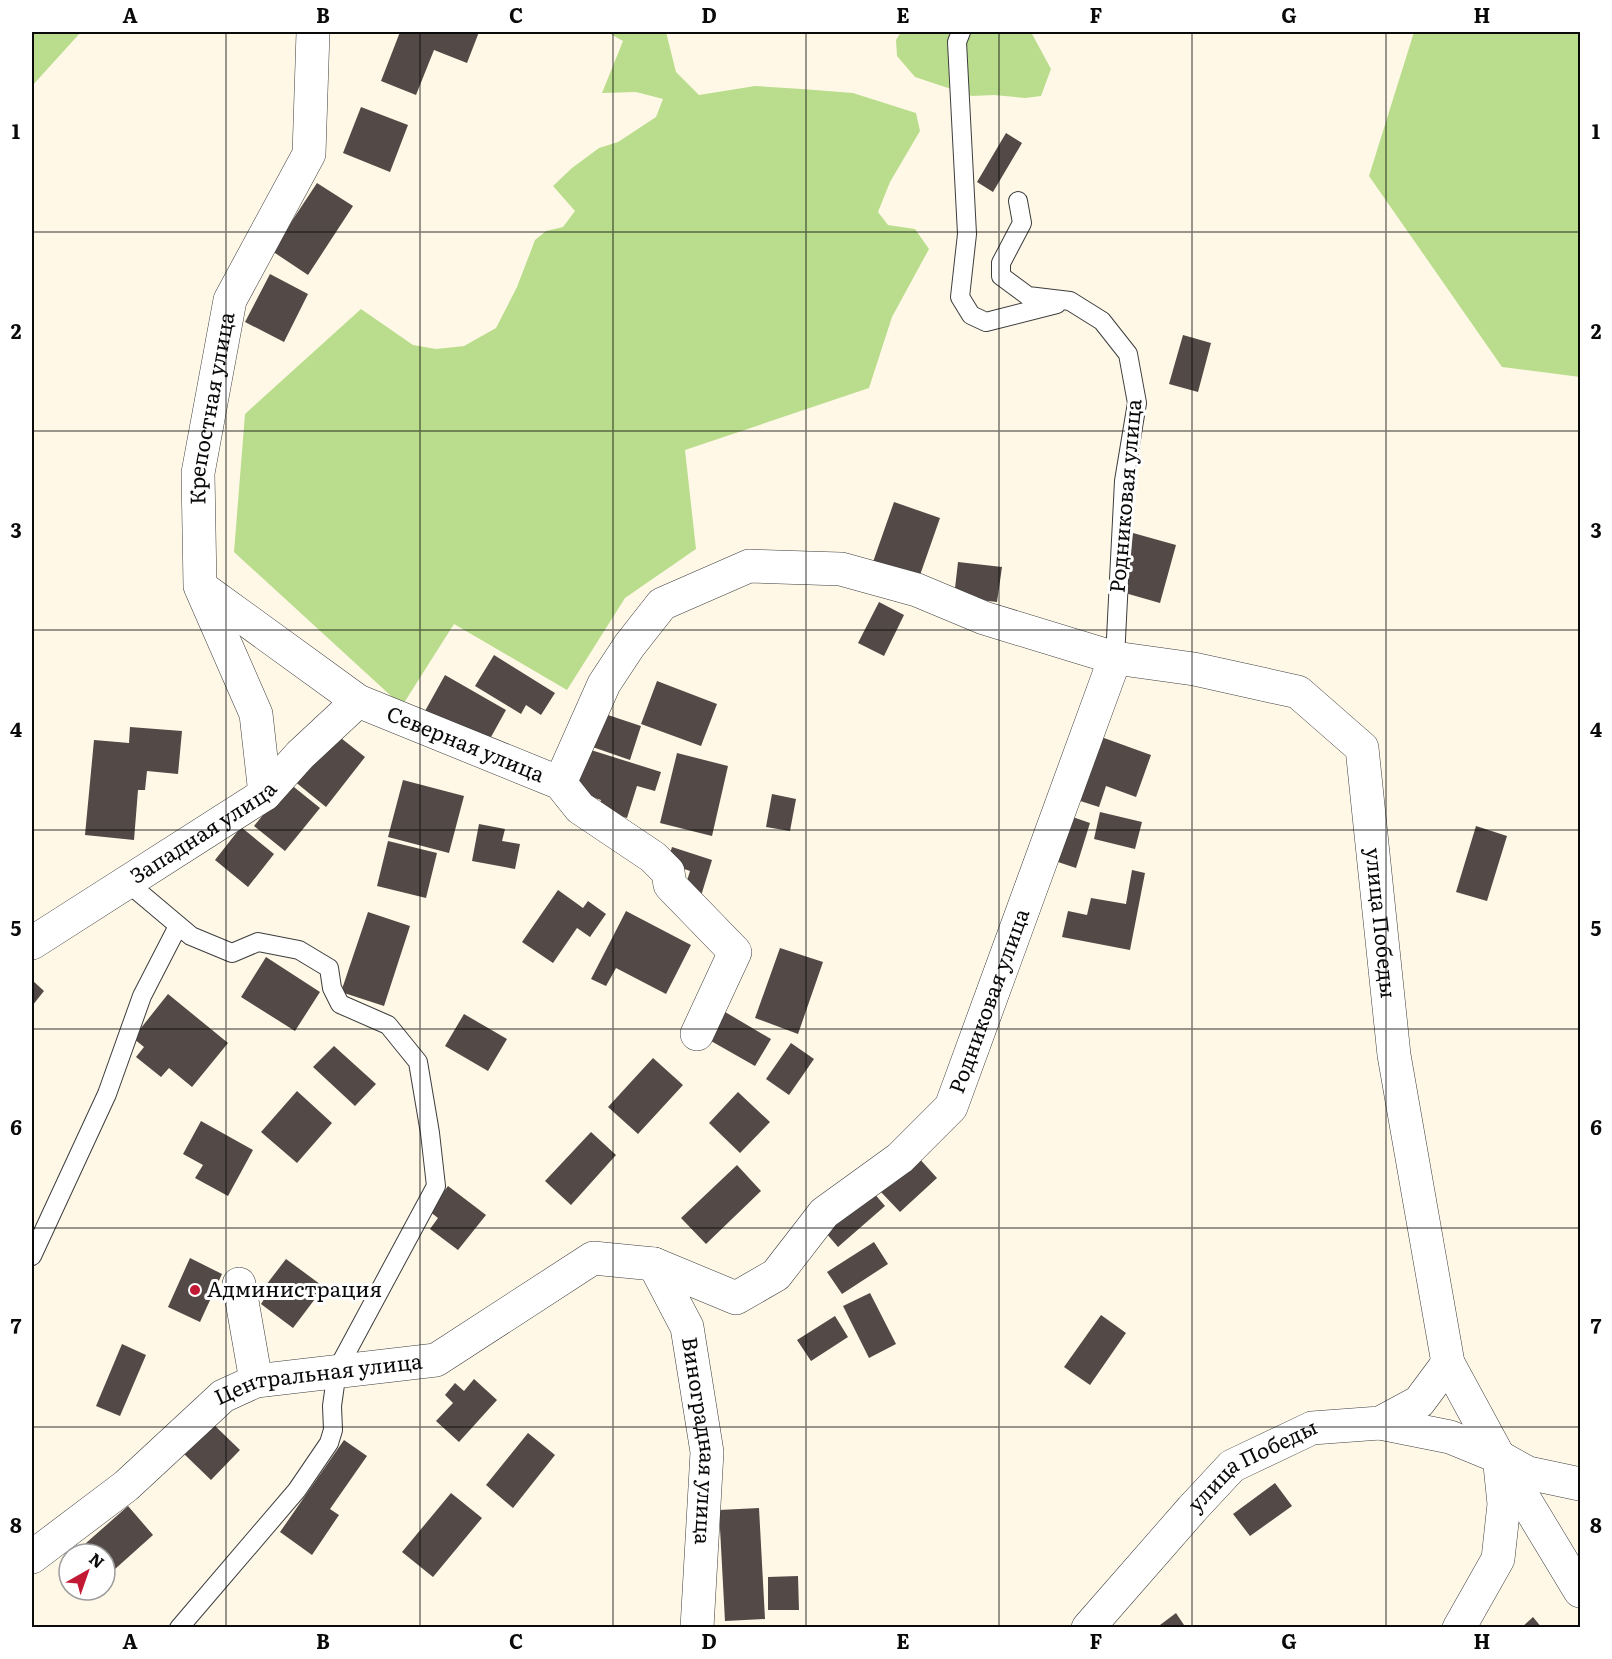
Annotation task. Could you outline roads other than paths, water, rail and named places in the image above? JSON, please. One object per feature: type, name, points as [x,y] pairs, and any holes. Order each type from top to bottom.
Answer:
[{"type":"street","name":"Крепостная улица","points":[[265,794],[256,714],[200,586],[198,473],[230,300],[309,154],[313,32]]},
{"type":"street","points":[[560,783],[604,684],[662,603],[749,566],[841,569],[917,590],[984,618],[1115,658]]},
{"type":"street","name":"Северная улица","points":[[200,586],[358,701],[560,783],[580,808],[653,857],[668,872],[670,885],[735,952],[697,1034]]},
{"type":"street","name":"Родниковая улица","points":[[736,1298],[776,1275],[824,1213],[900,1158],[951,1107],[1115,658]]},
{"type":"street","name":"улица Победы","points":[[1115,658],[1194,669],[1298,692],[1362,748],[1394,1055],[1448,1363],[1499,1457],[1581,1591]]},
{"type":"street","name":"Западная улица","points":[[32,943],[265,794],[300,755],[358,701]]},
{"type":"street","name":"Центральная улица","points":[[32,1557],[126,1486],[223,1396],[256,1381],[436,1360],[593,1258],[654,1264],[736,1298]]},
{"type":"street","name":"Виноградная улица","points":[[654,1264],[687,1327],[707,1452],[697,1628]]},
{"type":"street","points":[[239,1284],[256,1381]]},
{"type":"street","name":"улица Победы","points":[[1088,1628],[1154,1551],[1232,1466],[1312,1428],[1380,1423],[1419,1402],[1448,1363]]},
{"type":"street","points":[[1380,1423],[1450,1437],[1499,1457],[1528,1473],[1581,1484]]},
{"type":"street","points":[[1459,1628],[1498,1559],[1504,1504],[1499,1457]]},
{"type":"lane","points":[[961,32],[957,42],[967,234],[960,297],[971,315],[986,322],[1070,301]]},
{"type":"lane","name":"Родниковая улица","points":[[1018,201],[1022,223],[1001,263],[1001,276],[1028,296],[1070,301],[1102,321],[1128,354],[1137,403],[1124,482],[1115,658]]},
{"type":"lane","points":[[128,883],[191,936],[232,953],[258,942],[299,950],[329,968],[332,988],[340,1004],[388,1025],[418,1062],[436,1186],[337,1370],[333,1430],[329,1443],[297,1490],[178,1628]]},
{"type":"lane","points":[[32,1256],[107,1094],[142,996],[178,926]]},
{"type":"place","name":"Администрация","points":[[195,1290]]}]
